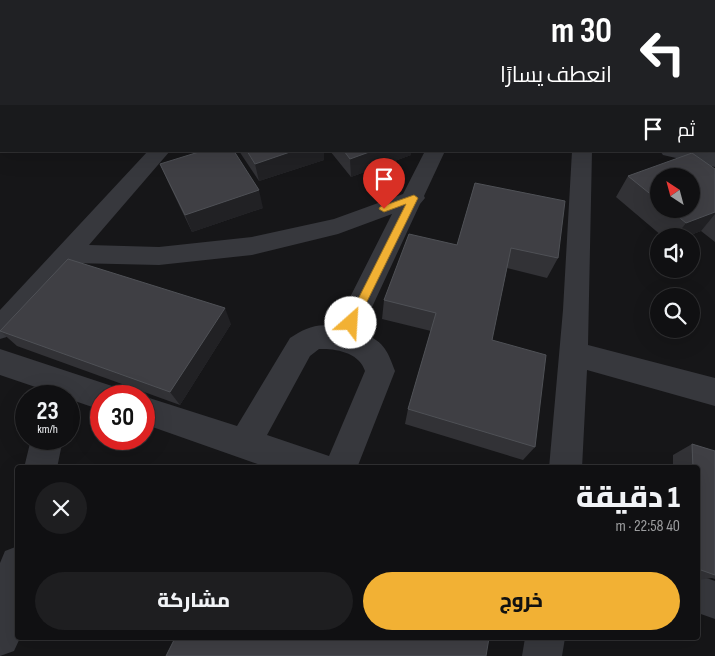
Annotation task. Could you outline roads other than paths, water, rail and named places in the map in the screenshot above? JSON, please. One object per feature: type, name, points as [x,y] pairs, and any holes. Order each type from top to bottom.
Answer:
[{"type":"street","points":[[0,328],[159,152]]},
{"type":"street","points":[[342,341],[414,198],[435,152]]},
{"type":"street","points":[[564,465],[575,354],[581,227],[582,152]]},
{"type":"street","points":[[675,152],[715,160]]},
{"type":"street","points":[[68,254],[159,256],[252,246],[338,226],[414,198]]},
{"type":"street","points":[[245,443],[300,347],[313,338],[330,338],[362,346],[375,356],[380,371],[341,465]]},
{"type":"street","points":[[575,354],[715,392]]},
{"type":"street","points":[[0,362],[48,385]]},
{"type":"street","points":[[155,414],[309,465]]},
{"type":"street","points":[[41,465],[44,450]]},
{"type":"street","points":[[0,638],[15,576]]},
{"type":"street","points":[[700,595],[715,600]]},
{"type":"street","points":[[542,656],[545,640]]}]
